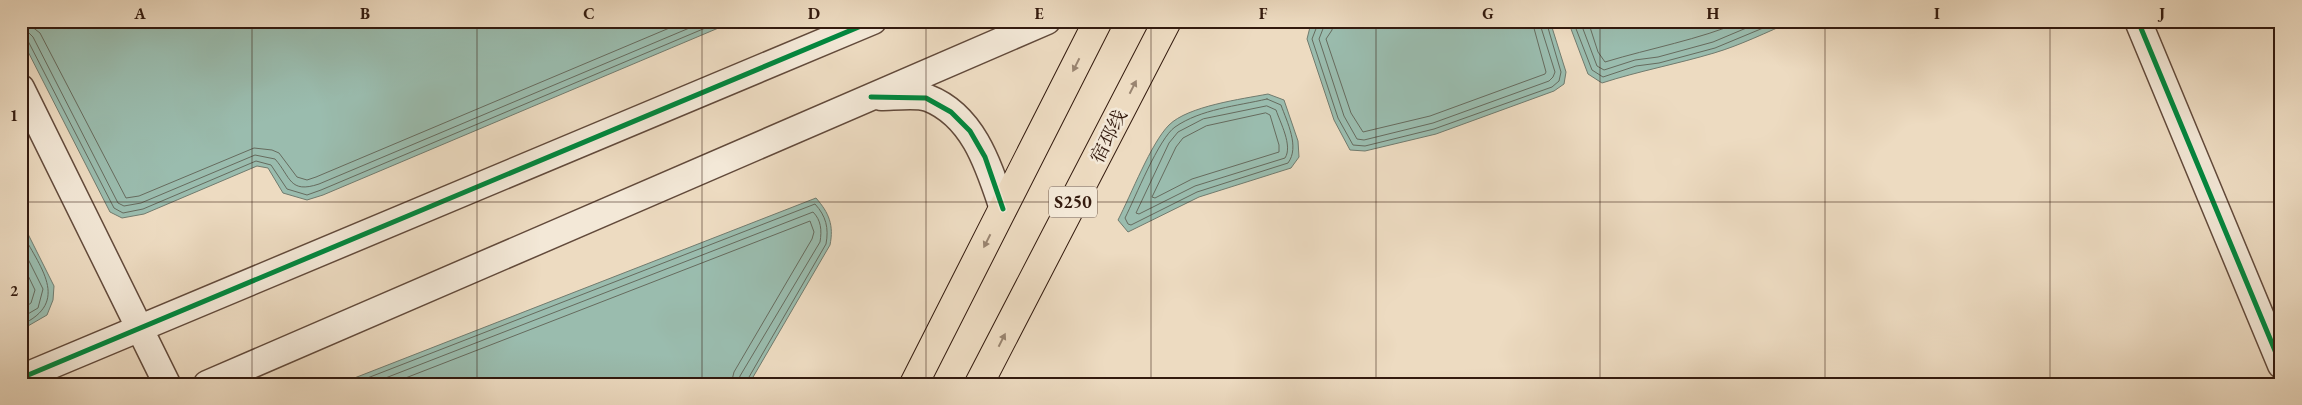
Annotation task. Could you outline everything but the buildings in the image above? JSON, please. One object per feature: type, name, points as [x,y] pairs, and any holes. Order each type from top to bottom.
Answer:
[{"type":"main road","points":[[914,384],[1098,21]]},
{"type":"main road","name":"宿邳线","points":[[979,384],[1167,21]]},
{"type":"street","points":[[21,378],[873,21]]},
{"type":"street","points":[[207,384],[1047,21]]},
{"type":"street","points":[[2138,21],[2281,365]]},
{"type":"street","points":[[21,88],[167,384]]},
{"type":"street","points":[[871,97],[926,98],[951,112],[970,131],[985,157],[1003,209]]},
{"type":"water","points":[[21,21],[735,21],[323,195],[307,200],[283,193],[268,168],[257,166],[144,214],[122,218],[110,212],[21,38]]},
{"type":"water","points":[[1317,21],[1550,21],[1566,72],[1564,84],[1554,91],[1436,134],[1365,151],[1350,150],[1334,120],[1307,39],[1310,27]]},
{"type":"water","points":[[1568,21],[1793,21],[1724,50],[1602,83],[1588,74]]},
{"type":"water","points":[[1268,94],[1284,100],[1298,141],[1299,157],[1291,168],[1199,197],[1128,232],[1118,220],[1148,156],[1169,125],[1178,118],[1202,108]]},
{"type":"water","points":[[816,198],[827,214],[831,225],[830,245],[749,384],[339,384]]},
{"type":"water","points":[[21,220],[54,286],[53,300],[47,315],[21,330]]},
{"type":"cycle path","points":[[21,378],[873,21]]},
{"type":"cycle path","points":[[2138,21],[2281,365]]},
{"type":"cycle path","points":[[871,97],[926,98],[951,112],[970,131],[985,157],[1003,209]]}]
